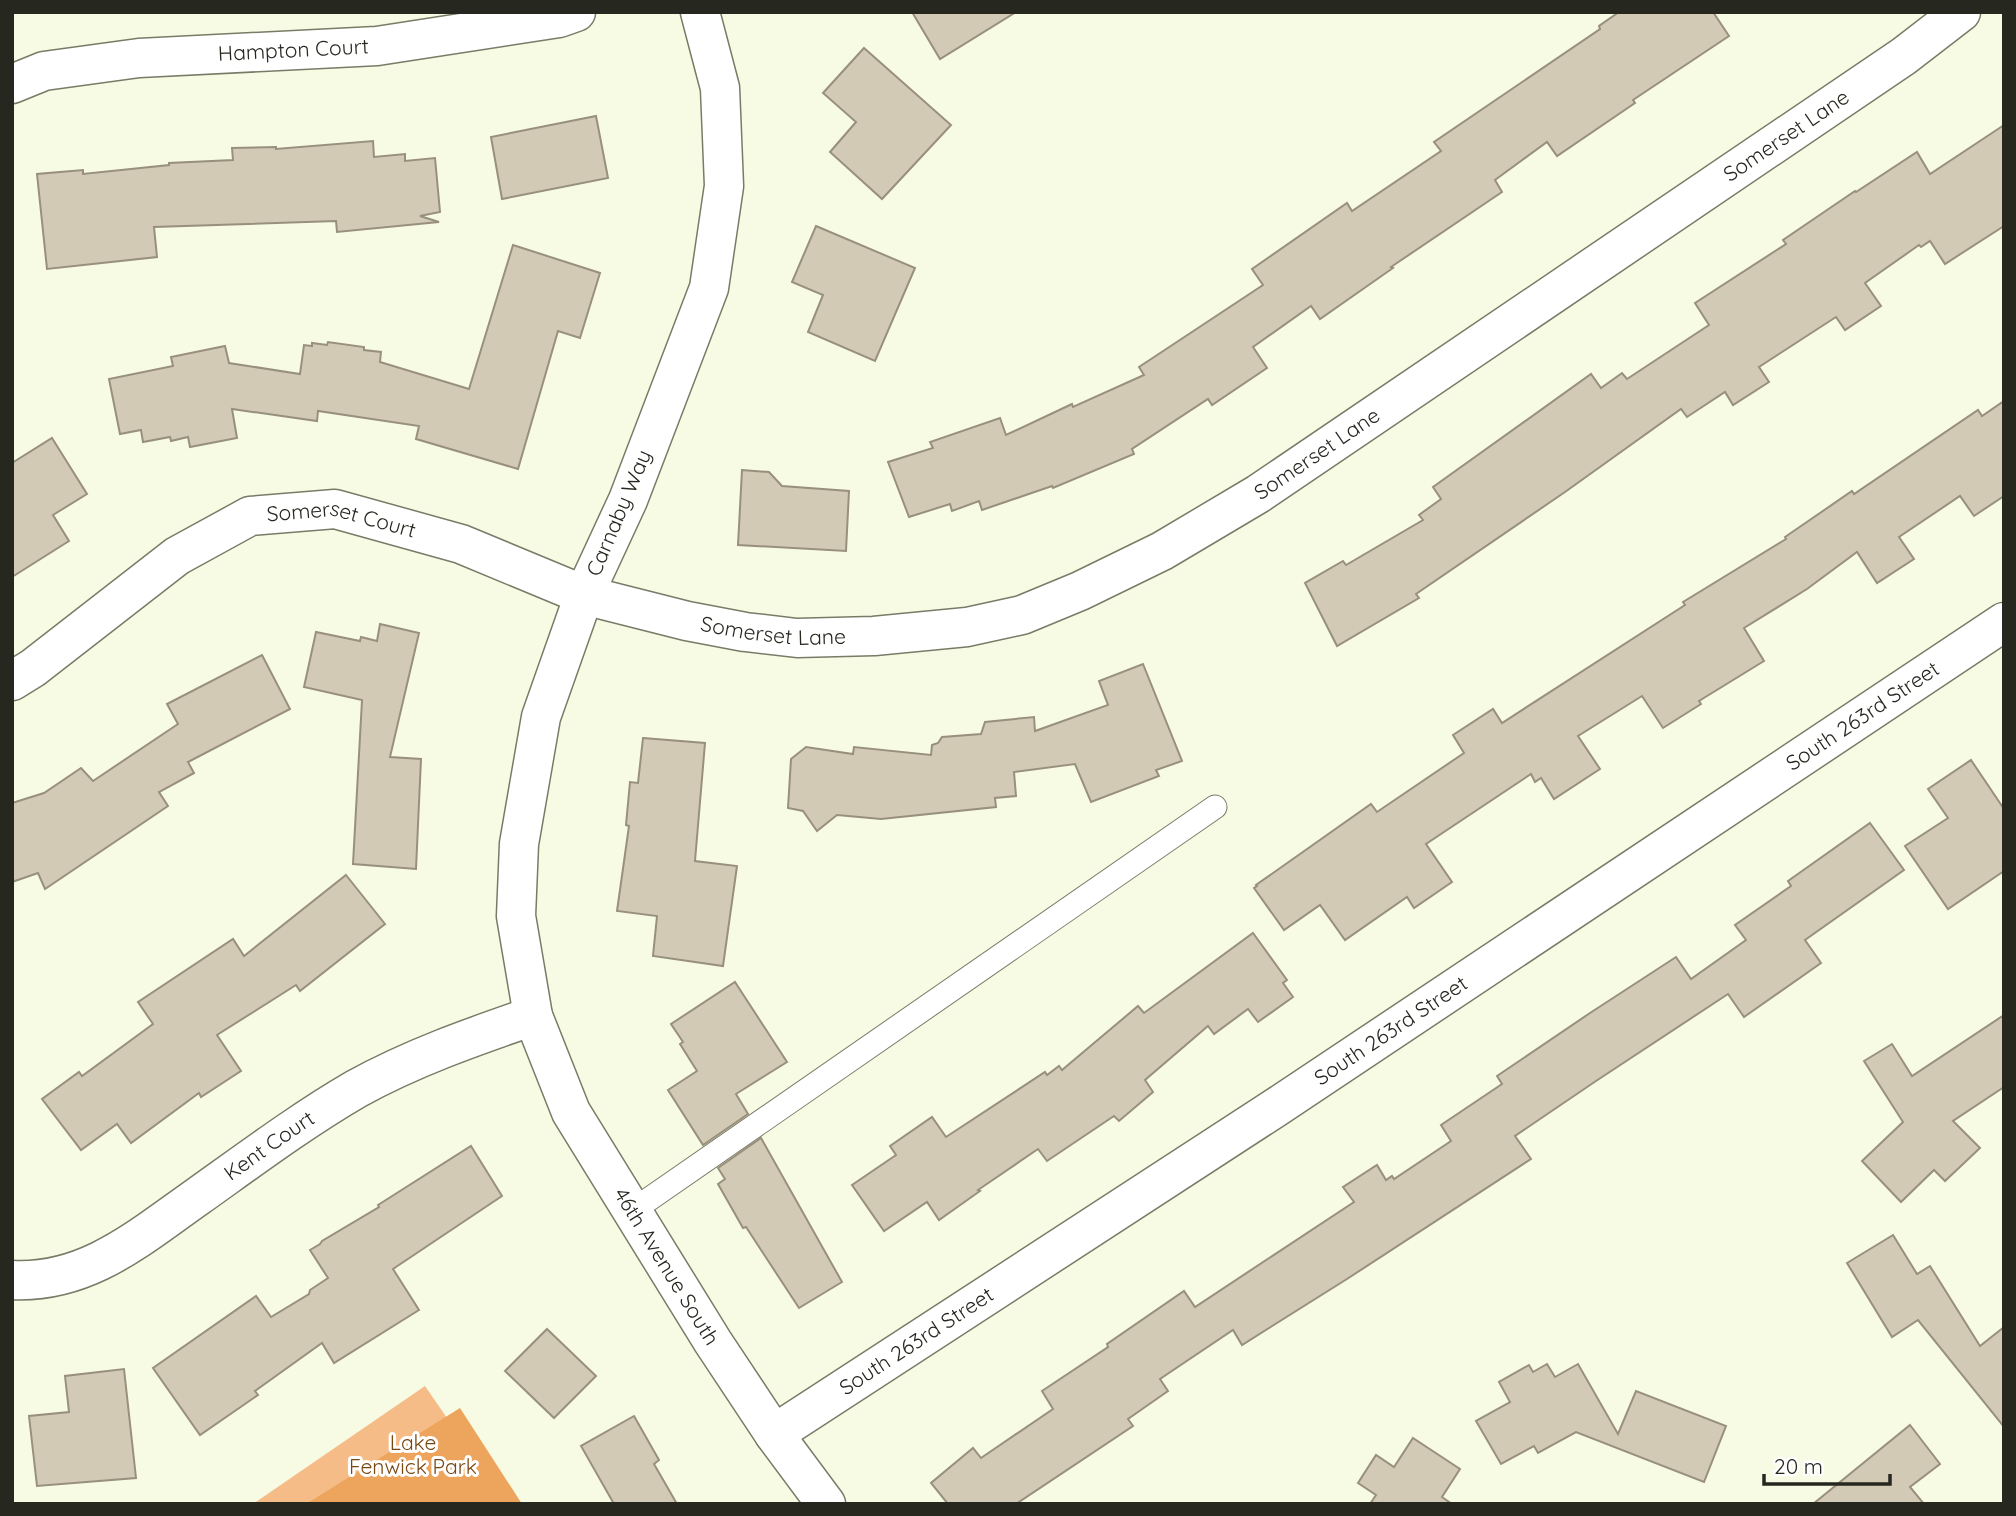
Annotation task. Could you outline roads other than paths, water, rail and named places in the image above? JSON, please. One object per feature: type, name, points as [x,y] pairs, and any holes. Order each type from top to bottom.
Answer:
[{"type":"street","name":"Hampton Court","points":[[12,84],[44,71],[139,58],[377,46],[559,18],[576,12]]},
{"type":"street","name":"Carnaby Way","points":[[533,1016],[516,916],[519,844],[541,717],[584,595],[628,499],[709,288],[724,186],[720,88],[700,12]]},
{"type":"street","name":"Somerset Lane","points":[[584,595],[687,621],[797,638],[874,636],[967,627],[1022,615],[1080,591],[1162,551],[1258,494],[1904,56],[1961,12]]},
{"type":"street","name":"Somerset Court","points":[[12,681],[33,668],[177,556],[250,516],[335,509],[461,544],[584,595]]},
{"type":"street","name":"South 263rd Street","points":[[775,1434],[1263,1116],[2004,622]]},
{"type":"street","name":"46th Avenue South","points":[[533,1016],[571,1112],[713,1342],[826,1504]]},
{"type":"street","name":"Kent Court","points":[[12,1280],[34,1281],[71,1273],[113,1256],[354,1091],[399,1066],[533,1016]]},
{"type":"lane","points":[[632,1211],[1214,807]]},
{"type":"park label","name":"Lake Fenwick Park","points":[[413,1455]]}]
